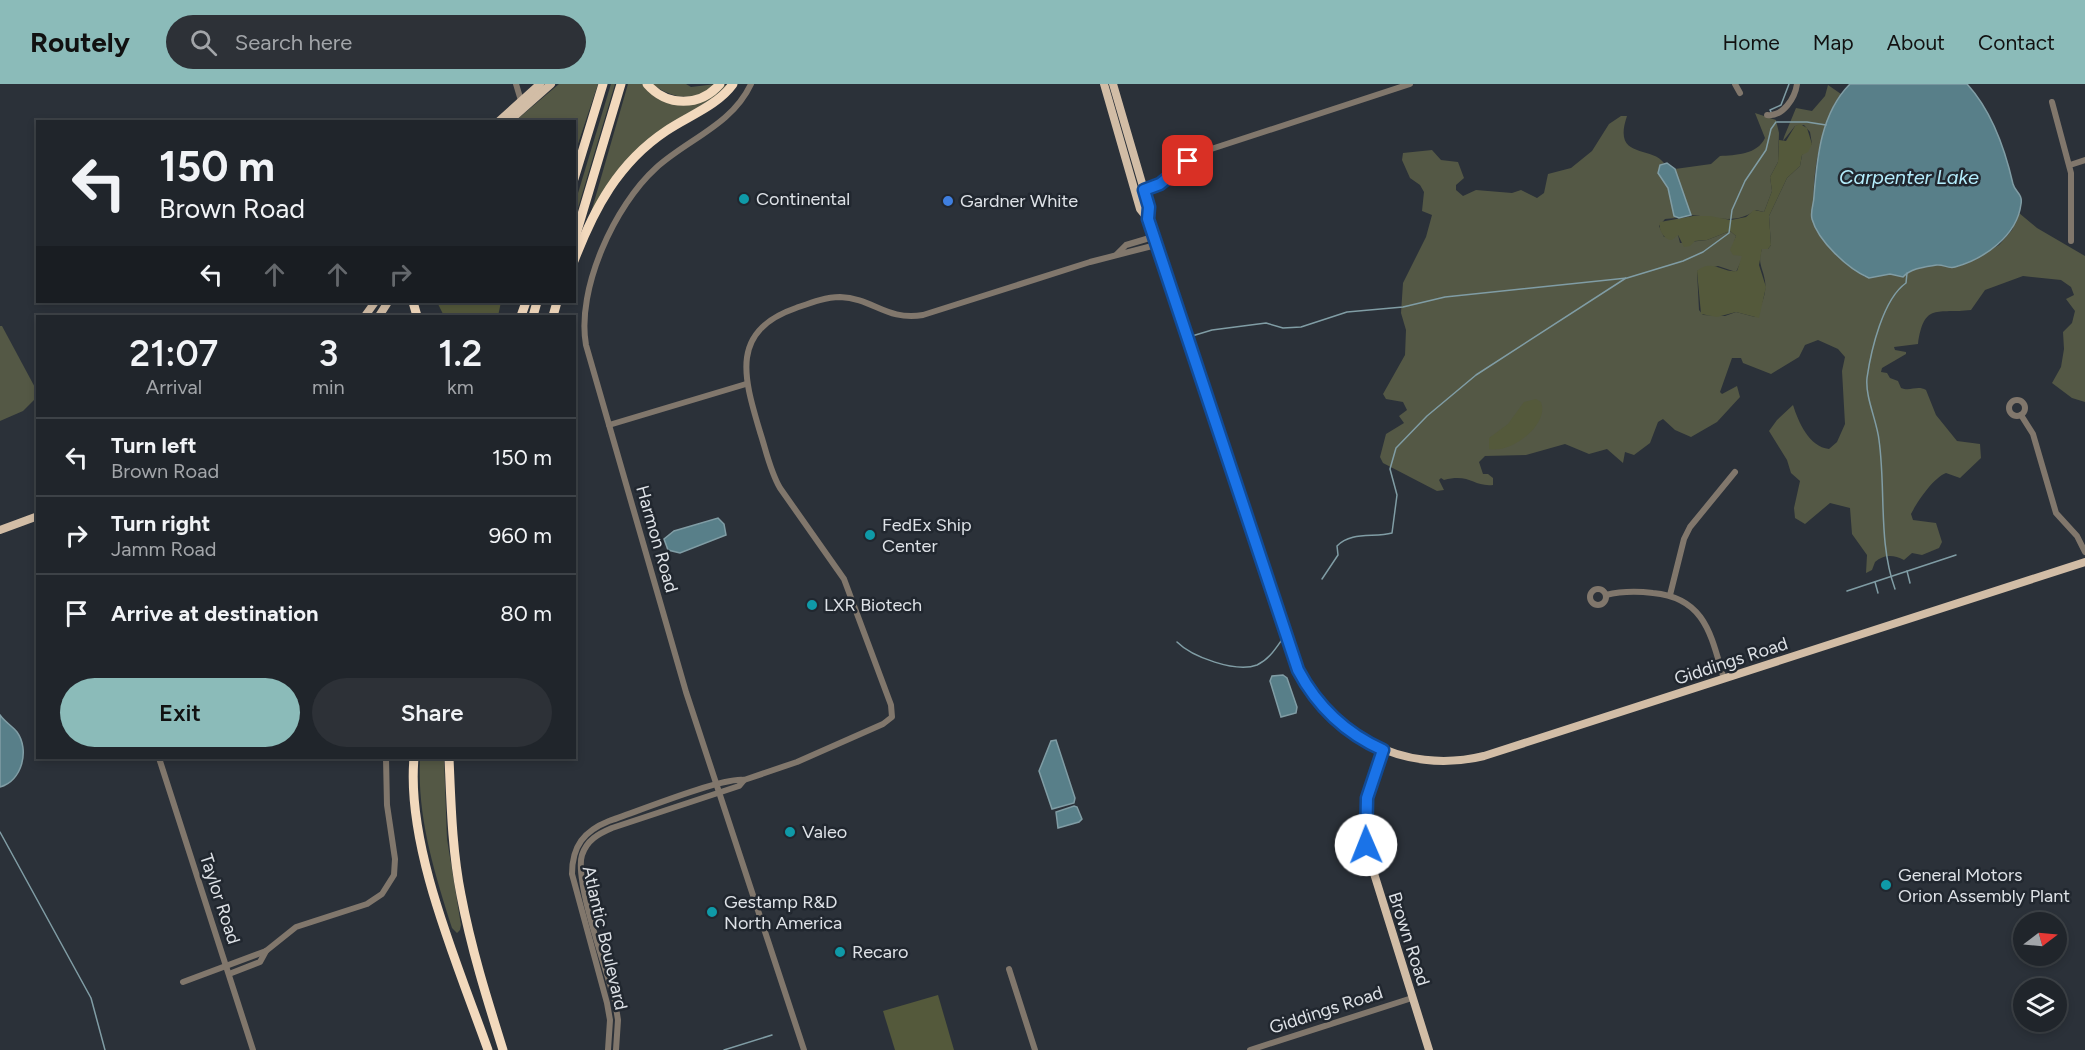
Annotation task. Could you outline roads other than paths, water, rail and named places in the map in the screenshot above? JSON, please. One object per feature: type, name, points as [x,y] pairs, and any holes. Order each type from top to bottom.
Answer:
[{"type":"highway","points":[[576,172],[603,84]]},
{"type":"highway","points":[[576,234],[621,84]]},
{"type":"highway","points":[[647,84],[662,96],[686,102],[708,95],[720,84]]},
{"type":"highway","points":[[576,256],[600,201],[631,161],[664,133],[712,103],[733,84]]},
{"type":"highway","points":[[576,158],[590,126]]},
{"type":"highway","points":[[414,759],[415,810],[422,849],[488,1050]]},
{"type":"highway","points":[[449,759],[452,821],[460,893],[483,984],[503,1050]]},
{"type":"main road","points":[[509,120],[540,84]]},
{"type":"main road","points":[[501,120],[551,84]]},
{"type":"main road","points":[[1104,84],[1140,209],[1148,219]]},
{"type":"main road","points":[[1111,84],[1117,97],[1149,207],[1148,219],[1154,241],[1298,670],[1313,694],[1332,717],[1356,736],[1383,750]]},
{"type":"main road","points":[[1135,191],[1144,190]]},
{"type":"main road","points":[[0,530],[36,517]]},
{"type":"main road","name":"Giddings Road","points":[[1383,750],[1428,761],[1473,758],[2085,562]]},
{"type":"main road","name":"Brown Road","points":[[1383,750],[1367,798],[1366,845],[1370,870],[1429,1050]]},
{"type":"street","points":[[516,84],[522,103]]},
{"type":"street","name":"Harmon Road","points":[[751,84],[731,113],[675,152],[640,184],[612,230],[588,291],[583,320],[586,345],[686,692],[804,1050]]},
{"type":"street","points":[[1144,190],[1160,184],[1199,153],[1410,84]]},
{"type":"street","points":[[1735,84],[1740,93]]},
{"type":"street","points":[[1767,115],[1781,112],[1792,100],[1797,84]]},
{"type":"street","points":[[2052,102],[2070,165],[2071,242]]},
{"type":"street","points":[[2070,165],[2085,160]]},
{"type":"street","points":[[744,780],[797,762],[867,732],[888,721],[892,712],[851,593],[839,571],[776,481],[747,384],[746,357],[759,329],[779,314],[837,297],[860,300],[897,316],[923,315],[1116,254],[1126,245],[1154,241]]},
{"type":"street","points":[[609,425],[747,384]]},
{"type":"street","points":[[2021,415],[2033,434],[2054,509],[2079,540],[2085,552]]},
{"type":"street","points":[[1670,595],[1684,539],[1690,527],[1735,472]]},
{"type":"street","points":[[1606,595],[1634,591],[1670,595],[1687,603],[1703,619],[1724,679]]},
{"type":"street","name":"Taylor Road","points":[[159,759],[254,1050]]},
{"type":"street","points":[[183,982],[266,951],[296,927],[375,900],[391,882],[395,858],[387,806],[386,759]]},
{"type":"street","name":"Atlantic Boulevard","points":[[608,1050],[608,1003],[572,874],[574,854],[579,843],[592,828],[717,784],[736,779],[744,780]]},
{"type":"street","name":"Atlantic Boulevard","points":[[616,1050],[618,1020],[615,1001],[580,873],[582,856],[586,847],[597,835],[739,786],[744,780]]},
{"type":"street","points":[[229,974],[260,962],[266,951]]},
{"type":"street","points":[[1009,969],[1035,1050]]},
{"type":"street","name":"Giddings Road","points":[[1250,1050],[1412,998]]},
{"type":"water","name":"Carpenter Lake","points":[[1850,84],[1967,84],[1990,118],[2002,144],[2014,187],[2021,198],[2018,216],[2006,236],[1988,252],[1966,263],[1955,267],[1937,265],[1923,267],[1903,277],[1890,274],[1869,278],[1843,261],[1820,236],[1812,219],[1812,210],[1822,136],[1833,108]]},
{"type":"water","points":[[1667,163],[1675,169],[1691,215],[1679,218],[1674,216],[1668,188],[1658,173],[1660,165]]},
{"type":"water","points":[[718,518],[724,524],[726,535],[680,553],[668,550],[664,539],[674,531]]},
{"type":"water","points":[[1283,675],[1287,678],[1297,707],[1296,713],[1281,717],[1270,681],[1272,676]]},
{"type":"water","points":[[0,715],[21,739],[23,756],[22,764],[14,778],[8,784],[0,787]]},
{"type":"water","points":[[1056,740],[1075,798],[1074,803],[1052,809],[1039,771],[1051,741]]},
{"type":"water","points":[[1077,807],[1082,819],[1058,828],[1056,812]]},
{"type":"waterway","points":[[1772,114],[1770,110],[1781,105],[1789,84]]},
{"type":"waterway","points":[[1192,336],[1212,330],[1266,323],[1283,328],[1301,327],[1347,312],[1403,307],[1445,297],[1627,278],[1683,261],[1703,252],[1729,233],[1732,210],[1745,181],[1766,150],[1771,129],[1776,122]]},
{"type":"waterway","points":[[1777,122],[1807,122],[1826,125]]},
{"type":"waterway","points":[[1895,589],[1886,553],[1879,440],[1868,393],[1867,378],[1879,326],[1891,301],[1906,283],[1907,273]]},
{"type":"waterway","points":[[1322,579],[1338,555],[1337,546],[1343,541],[1349,538],[1392,533],[1397,495],[1390,469],[1396,448],[1427,416],[1476,375],[1626,278]]},
{"type":"waterway","points":[[1847,591],[1956,555]]},
{"type":"waterway","points":[[1907,571],[1910,583]]},
{"type":"waterway","points":[[1875,582],[1878,593]]},
{"type":"waterway","points":[[1177,642],[1203,658],[1226,665],[1248,667],[1264,661],[1281,641]]},
{"type":"waterway","points":[[0,832],[91,998],[105,1050]]},
{"type":"waterway","points":[[724,1050],[772,1035]]},
{"type":"place","name":"Continental","points":[[744,199]]},
{"type":"place","name":"Gardner White","points":[[948,201]]},
{"type":"place","name":"FedEx Ship Center","points":[[870,535]]},
{"type":"place","name":"LXR Biotech","points":[[812,605]]},
{"type":"place","name":"Valeo","points":[[790,832]]},
{"type":"place","name":"General Motors Orion Assembly Plant","points":[[1886,885]]},
{"type":"place","name":"Gestamp R&D North America","points":[[712,912]]},
{"type":"place","name":"Recaro","points":[[840,952]]}]
